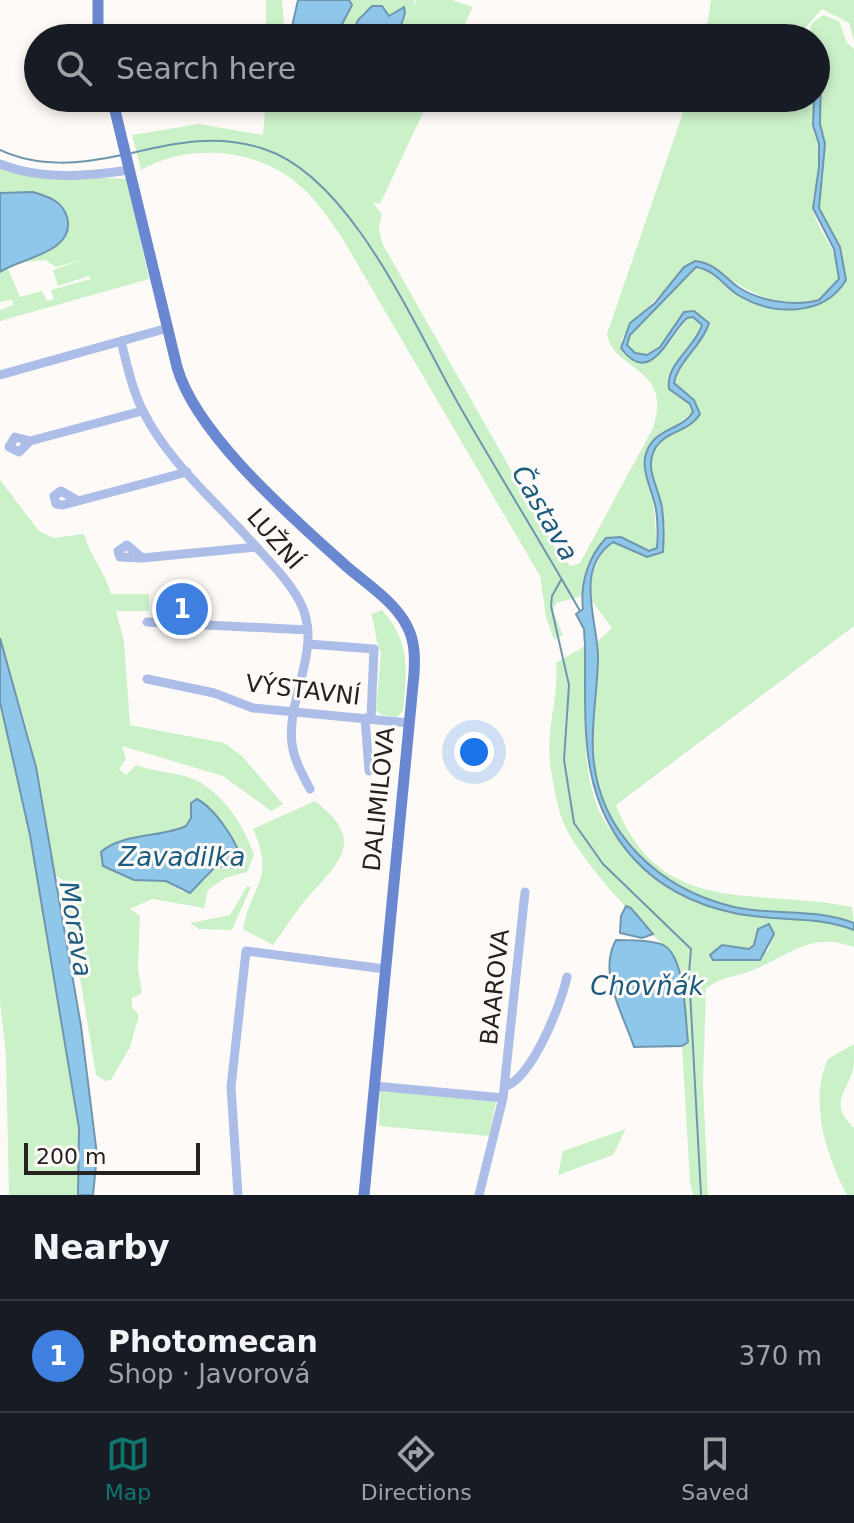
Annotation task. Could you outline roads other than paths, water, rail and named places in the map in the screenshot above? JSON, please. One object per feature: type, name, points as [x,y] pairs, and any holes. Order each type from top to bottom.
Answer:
[{"type":"main road","points":[[98,0],[98,24]]},
{"type":"main road","name":"DALIMILOVA","points":[[116,112],[179,376],[191,401],[252,474],[402,618],[414,653],[364,1195]]},
{"type":"street","points":[[0,164],[16,171],[60,177],[130,167]]},
{"type":"street","points":[[0,375],[168,328]]},
{"type":"street","name":"LUŽNÍ","points":[[121,341],[142,411],[187,472],[256,547],[300,602],[308,630],[308,644],[294,711],[292,746],[310,789]]},
{"type":"street","points":[[30,441],[142,411]]},
{"type":"street","points":[[75,499],[187,472]]},
{"type":"street","points":[[142,558],[256,547]]},
{"type":"street","points":[[147,622],[308,630]]},
{"type":"street","points":[[308,644],[374,649],[368,718],[369,771]]},
{"type":"street","name":"VÝSTAVNÍ","points":[[147,679],[214,693],[253,708],[409,723]]},
{"type":"street","name":"BAAROVA","points":[[479,1195],[504,1092],[525,892]]},
{"type":"street","points":[[238,1195],[231,1087],[246,951],[385,969]]},
{"type":"street","name":"BAAROVA","points":[[504,1092],[514,1084],[561,1007],[567,977]]},
{"type":"street","points":[[374,1086],[504,1092]]},
{"type":"water","points":[[298,0],[349,0],[352,5],[342,24],[293,24]]},
{"type":"water","points":[[372,6],[382,6],[389,16],[404,7],[401,24],[356,24]]},
{"type":"water","points":[[814,112],[820,112],[825,144],[819,208],[840,247],[846,280],[836,292],[811,307],[767,307],[738,295],[708,271],[696,267],[630,335],[627,345],[635,353],[647,355],[660,347],[684,312],[694,311],[709,323],[674,383],[694,400],[700,414],[690,424],[660,442],[652,455],[651,470],[663,513],[663,552],[647,557],[613,542],[601,553],[594,566],[590,595],[598,656],[593,753],[597,782],[620,832],[637,853],[681,887],[734,907],[839,918],[854,923],[854,930],[825,922],[749,916],[706,905],[667,886],[634,859],[602,810],[594,785],[586,732],[584,629],[576,614],[583,609],[584,581],[590,562],[606,538],[621,537],[649,551],[657,548],[656,509],[645,467],[647,450],[657,437],[693,412],[690,404],[669,389],[669,380],[671,372],[702,325],[693,317],[687,318],[658,354],[641,363],[621,348],[630,323],[655,303],[684,267],[695,261],[713,267],[747,292],[777,301],[799,303],[819,300],[839,279],[834,249],[813,208],[819,144],[813,125]]},
{"type":"water","points":[[33,192],[54,200],[62,207],[68,229],[55,247],[0,272],[0,193]]},
{"type":"water","points":[[0,638],[36,767],[81,1026],[97,1155],[93,1195],[78,1195],[79,1128],[30,835],[0,702]]},
{"type":"water","name":"Zavadilka","points":[[197,799],[211,810],[232,838],[240,857],[241,865],[237,868],[216,866],[190,893],[166,881],[134,880],[103,866],[101,852],[120,841],[186,826],[191,818],[191,803]]},
{"type":"water","points":[[626,906],[653,934],[642,938],[620,933],[621,916]]},
{"type":"water","points":[[769,924],[774,934],[760,960],[713,960],[710,955],[722,945],[749,949],[754,945],[758,929]]},
{"type":"water","name":"Chovňák","points":[[616,940],[655,943],[665,946],[672,953],[681,977],[685,1006],[688,1042],[682,1046],[634,1047],[611,980],[609,967]]},
{"type":"waterway","name":"Častava","points":[[132,153],[198,141],[247,144],[297,165],[327,192],[355,225],[380,262],[463,412],[580,611]]},
{"type":"waterway","name":"Častava","points":[[0,150],[29,160],[60,163],[122,155]]},
{"type":"waterway","name":"Častava","points":[[561,580],[552,596],[551,606],[569,685],[564,760],[574,823],[603,864],[691,949],[689,973],[701,1195]]},
{"type":"place","name":"Photomecan","points":[[182,609]]},
{"type":"water label","name":"Morava","points":[[76,929]]}]
